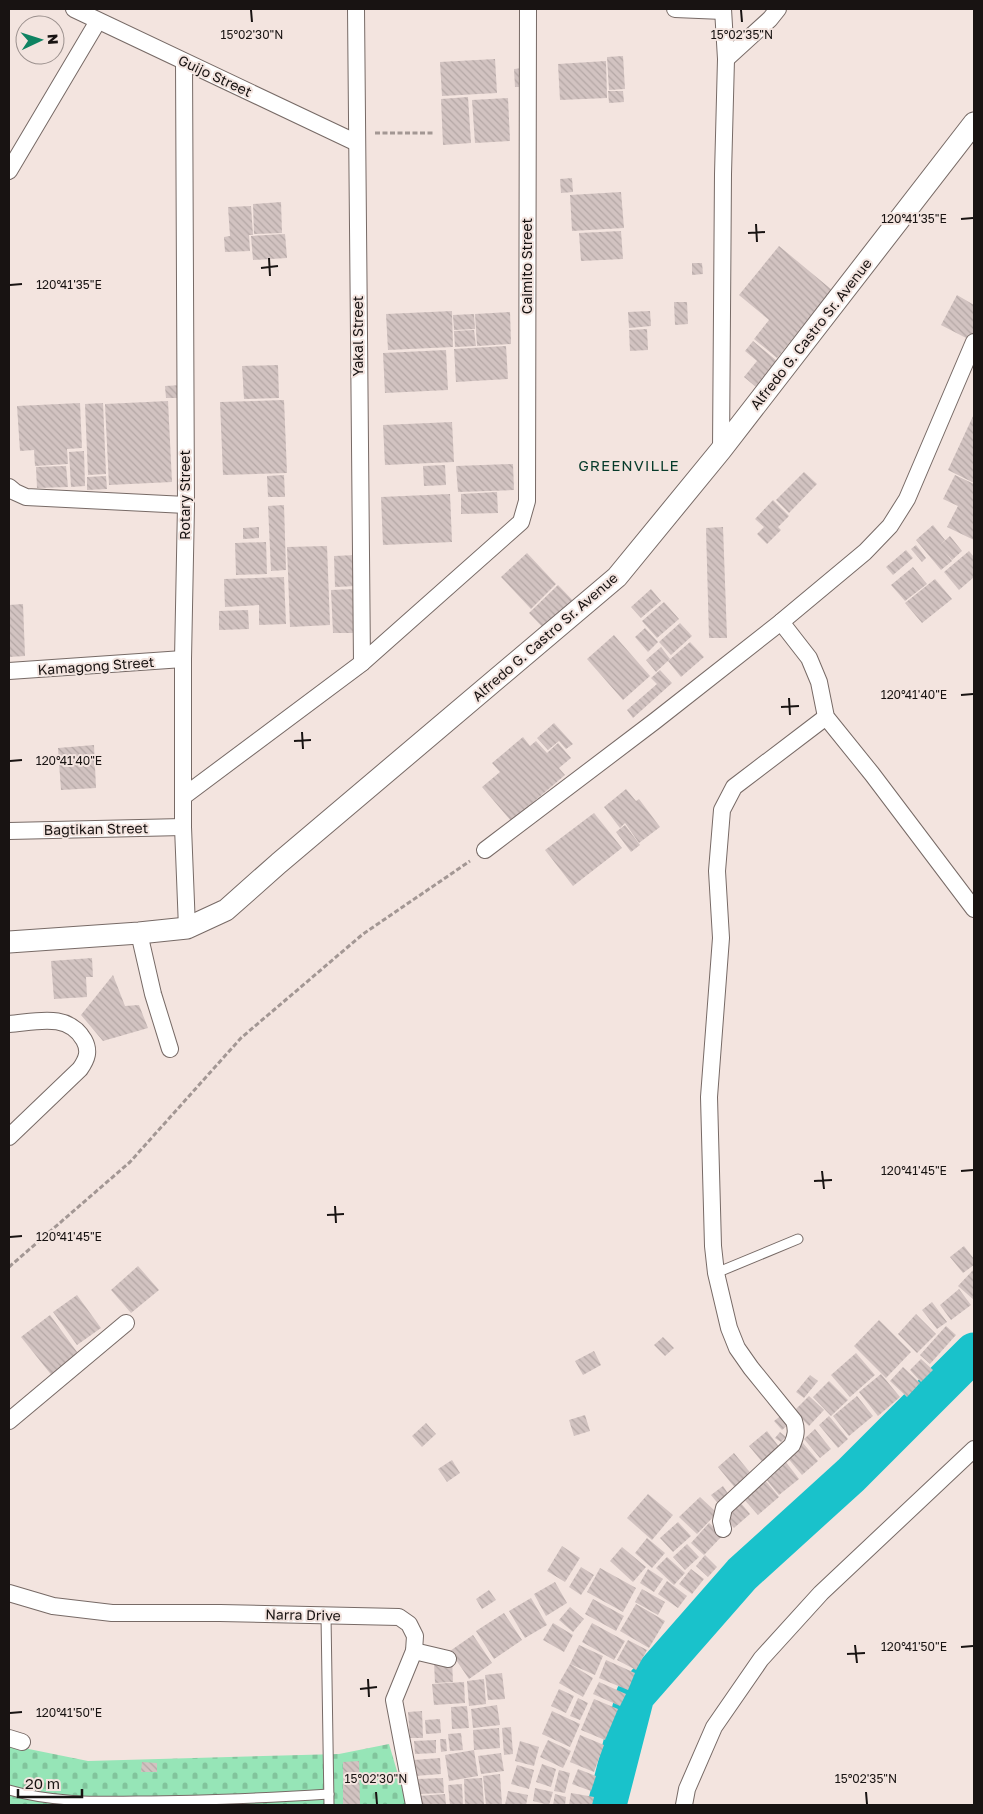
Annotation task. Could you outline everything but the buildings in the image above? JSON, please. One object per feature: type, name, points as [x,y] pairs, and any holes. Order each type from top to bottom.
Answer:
[{"type":"street","name":"Guijo Street","points":[[74,9],[357,143]]},
{"type":"street","name":"Yakal Street","points":[[356,9],[358,400],[362,663]]},
{"type":"street","name":"Caimito Street","points":[[362,663],[521,522],[527,501],[528,9]]},
{"type":"street","points":[[676,9],[723,10],[726,59],[723,174],[721,450]]},
{"type":"street","points":[[726,59],[770,19],[778,9]]},
{"type":"street","points":[[10,168],[98,21]]},
{"type":"street","name":"Rotary Street","points":[[184,62],[186,505],[182,659],[186,928]]},
{"type":"street","name":"Alfredo G. Castro Sr. Avenue","points":[[9,942],[186,928],[226,910],[617,577],[721,450],[974,123]]},
{"type":"street","points":[[485,850],[655,721],[780,622],[864,552],[890,526],[907,499],[974,342]]},
{"type":"street","points":[[9,487],[26,497],[186,505]]},
{"type":"street","points":[[780,622],[809,658],[819,682],[826,717],[872,774],[974,909]]},
{"type":"street","name":"Kamagong Street","points":[[9,672],[182,659]]},
{"type":"street","points":[[184,796],[362,663]]},
{"type":"street","points":[[723,1529],[721,1521],[724,1508],[792,1446],[796,1437],[796,1428],[794,1421],[737,1348],[729,1328],[716,1273],[713,1246],[709,1096],[721,938],[717,871],[722,810],[734,787],[826,717]]},
{"type":"street","name":"Bagtikan Street","points":[[9,831],[183,827]]},
{"type":"street","points":[[139,933],[153,994],[170,1049]]},
{"type":"street","points":[[9,1024],[55,1020],[67,1023],[78,1030],[86,1045],[87,1058],[80,1069],[9,1137]]},
{"type":"street","points":[[9,1421],[126,1323]]},
{"type":"street","points":[[684,1805],[687,1789],[714,1728],[761,1659],[821,1592],[974,1449]]},
{"type":"street","name":"Narra Drive","points":[[9,1592],[53,1606],[112,1613],[220,1613],[399,1617],[409,1624],[415,1636],[414,1651]]},
{"type":"street","points":[[414,1805],[394,1700],[414,1651],[448,1659]]},
{"type":"lane","points":[[716,1273],[798,1239]]},
{"type":"lane","points":[[326,1616],[329,1805]]},
{"type":"lane","points":[[9,1790],[28,1796],[100,1802],[251,1799],[329,1794]]},
{"type":"lane","points":[[26,1805],[28,1796]]},
{"type":"path","points":[[357,143],[366,135],[376,132],[435,133]]},
{"type":"path","points":[[9,1267],[130,1162],[241,1038],[363,934],[485,850]]},
{"type":"green space","points":[[389,1744],[407,1805],[9,1805],[9,1745],[88,1761],[339,1754]]},
{"type":"waterway","points":[[607,1805],[635,1696],[742,1574],[851,1475],[974,1352]]},
{"type":"district","name":"GREENVILLE","points":[[629,466]]}]
